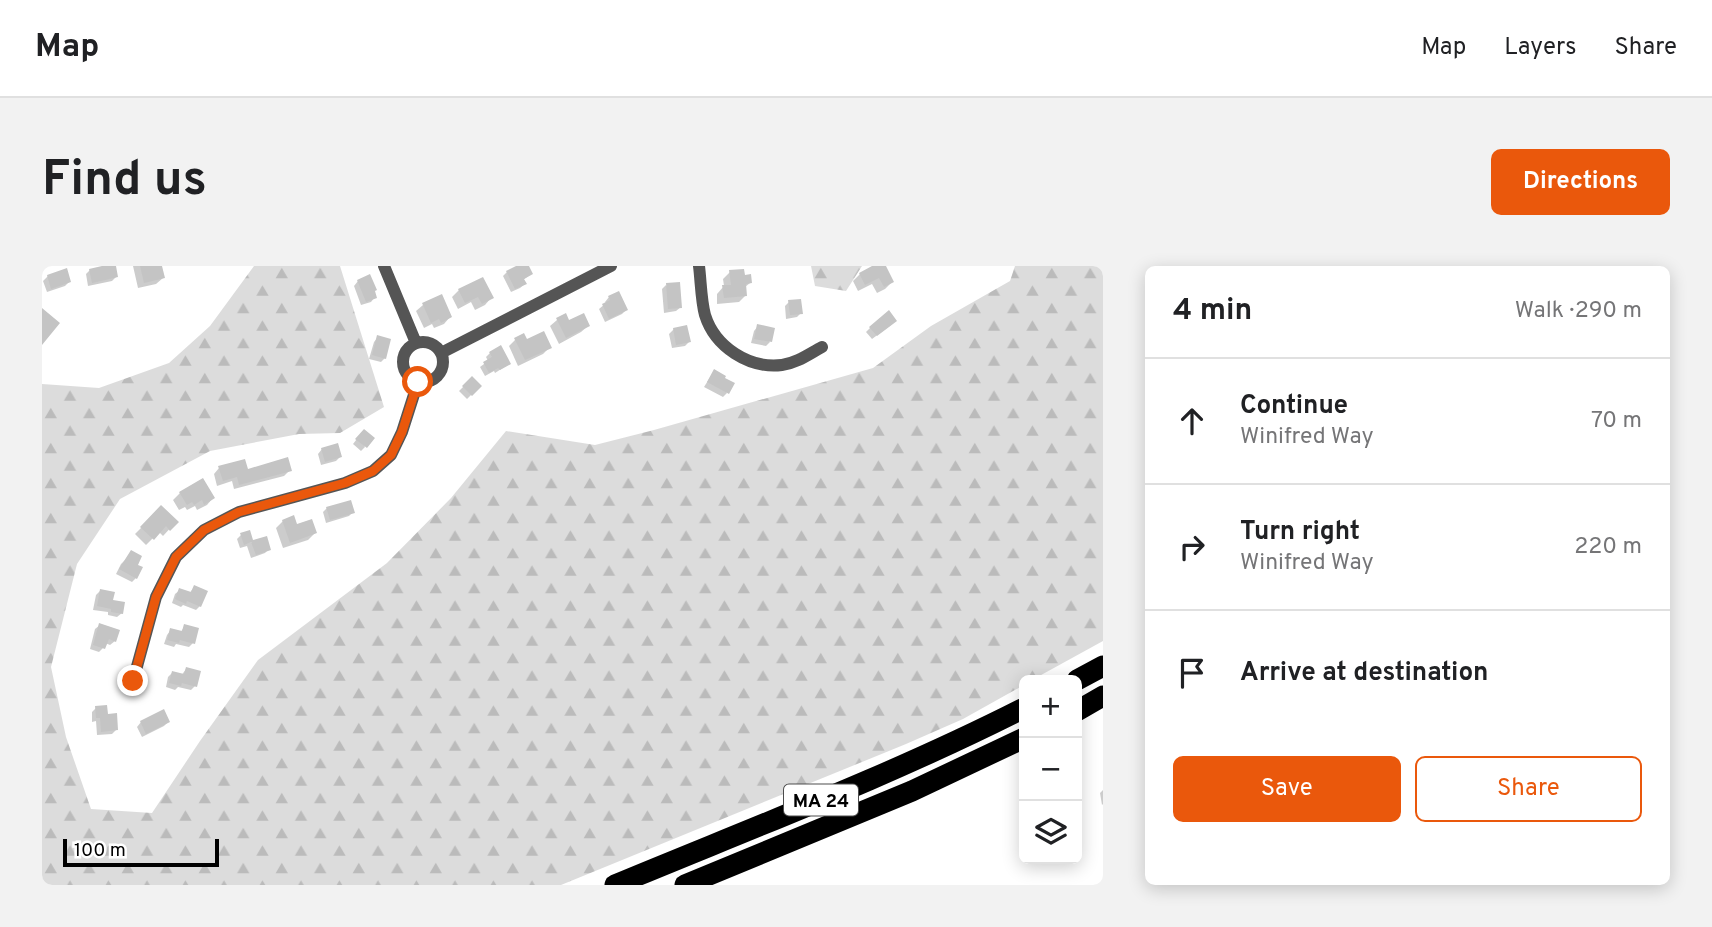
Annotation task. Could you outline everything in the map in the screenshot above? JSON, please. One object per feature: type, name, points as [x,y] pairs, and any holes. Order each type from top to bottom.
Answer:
[{"type":"highway","points":[[1082,677],[1103,666]]},
{"type":"highway","points":[[1082,708],[1103,696]]},
{"type":"highway","name":"MA 24","points":[[615,885],[893,769],[1019,710]]},
{"type":"highway","name":"MA 24","points":[[685,885],[912,791],[1019,740]]},
{"type":"street","points":[[384,266],[416,343]]},
{"type":"street","points":[[441,353],[611,266]]},
{"type":"street","points":[[699,266],[706,316],[716,337],[731,352],[747,360],[784,365],[802,359],[822,346]]},
{"type":"street","points":[[416,343],[430,343],[441,353],[443,364],[439,374],[429,381],[418,382],[409,377],[403,363],[407,349],[416,343]]},
{"type":"street","points":[[133,681],[156,597],[176,557],[204,530],[239,512],[345,483],[373,471],[391,455],[402,432],[418,382]]},
{"type":"green space","points":[[254,266],[340,266],[384,407],[340,433],[299,434],[210,451],[120,499],[77,564],[51,667],[66,737],[91,809],[152,813],[258,660],[387,563],[451,498],[506,431],[595,445],[873,368],[931,326],[1010,281],[1015,266],[1103,266],[1103,641],[1041,675],[1019,675],[1019,688],[963,719],[561,885],[42,885],[42,384],[99,388],[169,363],[210,326]]},
{"type":"green space","points":[[811,266],[862,266],[846,291],[815,286]]},
{"type":"building","points":[[116,266],[118,277],[92,283],[89,269]]},
{"type":"building","points":[[140,266],[162,266],[165,278],[144,283]]},
{"type":"building","points":[[516,266],[529,266],[533,274],[524,279],[527,284],[515,289],[506,271]]},
{"type":"building","points":[[872,266],[886,266],[894,282],[884,287],[879,278],[865,285],[859,273]]},
{"type":"building","points":[[67,268],[71,282],[51,289],[47,275]]},
{"type":"building","points":[[744,269],[745,275],[751,274],[752,283],[746,284],[747,296],[724,298],[722,285],[731,285],[729,270]]},
{"type":"building","points":[[370,274],[377,290],[377,298],[366,302],[357,280]]},
{"type":"building","points":[[483,277],[494,298],[482,304],[478,297],[465,303],[458,289]]},
{"type":"building","points":[[680,282],[682,308],[668,309],[666,283]]},
{"type":"building","points":[[619,291],[628,310],[609,319],[602,304],[610,300],[608,296]]},
{"type":"building","points":[[442,294],[452,317],[441,323],[439,319],[431,323],[422,303]]},
{"type":"building","points":[[801,299],[803,314],[790,315],[788,300]]},
{"type":"building","points":[[42,308],[60,323],[42,345]]},
{"type":"building","points":[[889,310],[897,321],[877,336],[869,327]]},
{"type":"building","points":[[566,313],[569,320],[584,313],[590,326],[566,338],[556,318]]},
{"type":"building","points":[[757,324],[775,328],[772,342],[754,339]]},
{"type":"building","points":[[687,325],[691,342],[676,345],[673,328]]},
{"type":"building","points":[[544,331],[552,348],[525,360],[514,338],[524,333],[527,339]]},
{"type":"building","points":[[377,335],[391,339],[386,359],[372,355]]},
{"type":"building","points":[[501,345],[511,364],[489,373],[483,362],[492,357],[489,352]]},
{"type":"building","points":[[714,369],[735,383],[729,394],[707,382]]},
{"type":"building","points":[[472,376],[482,386],[472,396],[462,386]]},
{"type":"building","points":[[364,429],[375,438],[367,448],[355,439]]},
{"type":"building","points":[[338,443],[342,457],[325,462],[321,448]]},
{"type":"building","points":[[288,457],[292,471],[239,485],[237,477],[223,481],[218,466],[245,459],[248,469]]},
{"type":"building","points":[[203,478],[215,498],[204,505],[202,500],[194,505],[192,502],[187,505],[179,492]]},
{"type":"building","points":[[351,500],[355,513],[330,520],[326,507]]},
{"type":"building","points":[[161,505],[179,522],[170,531],[166,526],[154,540],[140,527]]},
{"type":"building","points":[[294,515],[297,524],[312,519],[317,533],[290,543],[282,520]]},
{"type":"building","points":[[250,530],[253,540],[267,536],[271,550],[256,555],[251,542],[244,545],[240,533]]},
{"type":"building","points":[[131,550],[142,556],[138,565],[143,567],[137,579],[119,569]]},
{"type":"building","points":[[194,585],[208,591],[201,607],[175,599],[179,588],[191,592]]},
{"type":"building","points":[[100,589],[115,592],[113,600],[125,602],[123,614],[97,606]]},
{"type":"building","points":[[99,623],[120,630],[116,642],[109,639],[105,649],[93,645]]},
{"type":"building","points":[[184,624],[199,628],[195,644],[167,640],[170,628],[182,631]]},
{"type":"building","points":[[186,667],[201,671],[197,687],[169,683],[172,671],[184,674]]},
{"type":"building","points":[[107,705],[108,714],[117,713],[118,730],[101,732],[100,718],[96,718],[95,706]]},
{"type":"building","points":[[164,709],[170,722],[146,734],[140,721]]},
{"type":"route","points":[[133,681],[156,597],[176,557],[204,530],[239,512],[345,483],[373,471],[391,455],[402,432],[418,382]]}]
